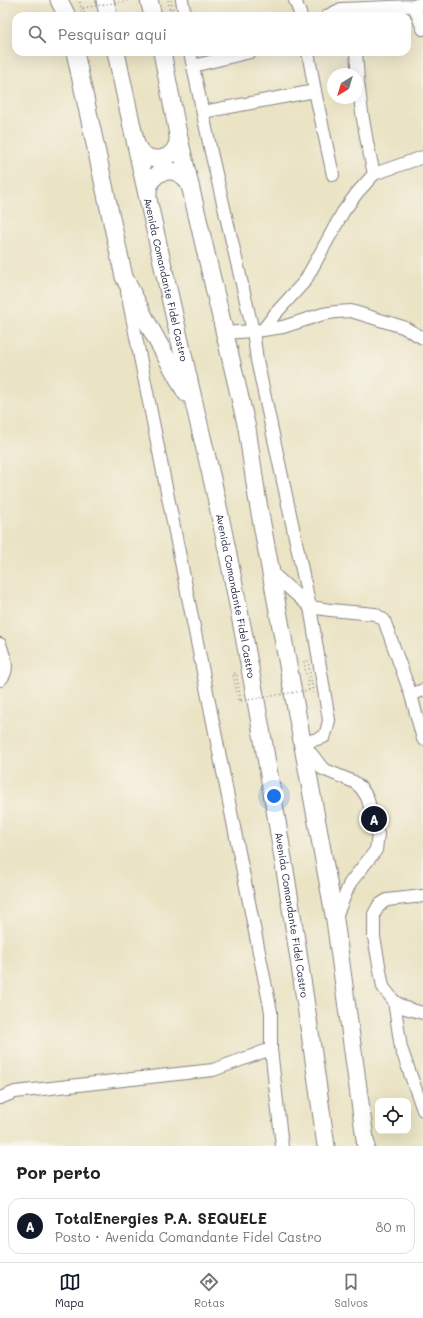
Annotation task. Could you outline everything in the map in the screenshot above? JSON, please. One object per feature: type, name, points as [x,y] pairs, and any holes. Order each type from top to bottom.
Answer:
[{"type":"highway","points":[[59,0],[65,12]]},
{"type":"highway","points":[[105,0],[107,12]]},
{"type":"highway","points":[[149,0],[152,12]]},
{"type":"highway","points":[[76,56],[124,277],[195,409]]},
{"type":"highway","name":"Avenida Comandante Fidel Castro","points":[[117,56],[195,409],[219,509],[256,705],[292,917],[326,1146]]},
{"type":"highway","points":[[163,56],[178,134],[247,428],[257,497],[335,920],[366,1146]]},
{"type":"highway","points":[[136,143],[139,149],[147,157],[161,159],[174,151],[178,145],[178,134]]},
{"type":"highway","points":[[148,198],[148,191],[151,181],[155,176],[164,171],[175,171],[181,174],[188,182],[191,189]]},
{"type":"street","points":[[182,0],[184,12]]},
{"type":"street","points":[[295,0],[300,12]]},
{"type":"street","points":[[335,12],[341,9],[382,3],[419,5],[423,29]]},
{"type":"street","points":[[191,56],[203,112],[258,330],[257,360],[310,607],[328,720],[324,737],[303,743],[323,769],[354,782],[360,788],[367,797],[378,834],[376,850],[350,883],[335,920]]},
{"type":"street","points":[[193,66],[234,56]]},
{"type":"street","points":[[309,56],[333,175]]},
{"type":"street","points":[[356,56],[358,85],[365,139],[374,174]]},
{"type":"street","points":[[203,112],[315,91]]},
{"type":"street","points":[[258,330],[306,281],[343,212],[374,174],[423,157]]},
{"type":"street","points":[[124,277],[271,1012],[271,1049],[282,1146]]},
{"type":"street","points":[[224,333],[283,327],[323,314],[351,311],[403,327],[423,338]]},
{"type":"street","points":[[271,572],[310,607],[375,614],[384,620],[411,695],[423,739]]},
{"type":"street","points":[[0,644],[6,668],[4,676],[0,680]]},
{"type":"street","points":[[411,695],[423,690]]},
{"type":"street","points":[[423,896],[387,900],[379,905],[374,914],[374,937],[383,987],[394,1000],[405,1008],[423,1013]]},
{"type":"street","points":[[394,1000],[401,1048],[423,1110]]},
{"type":"street","points":[[0,1098],[15,1092],[212,1070],[271,1049]]},
{"type":"path","points":[[83,12],[83,8],[132,0]]},
{"type":"path","points":[[169,0],[171,12]]},
{"type":"path","points":[[80,2],[82,12]]},
{"type":"path","points":[[239,704],[233,674],[236,673],[241,701],[310,690],[304,662],[308,661],[313,693]]},
{"type":"place","name":"TotalEnergies P.A. SEQUELE","points":[[374,819]]}]
